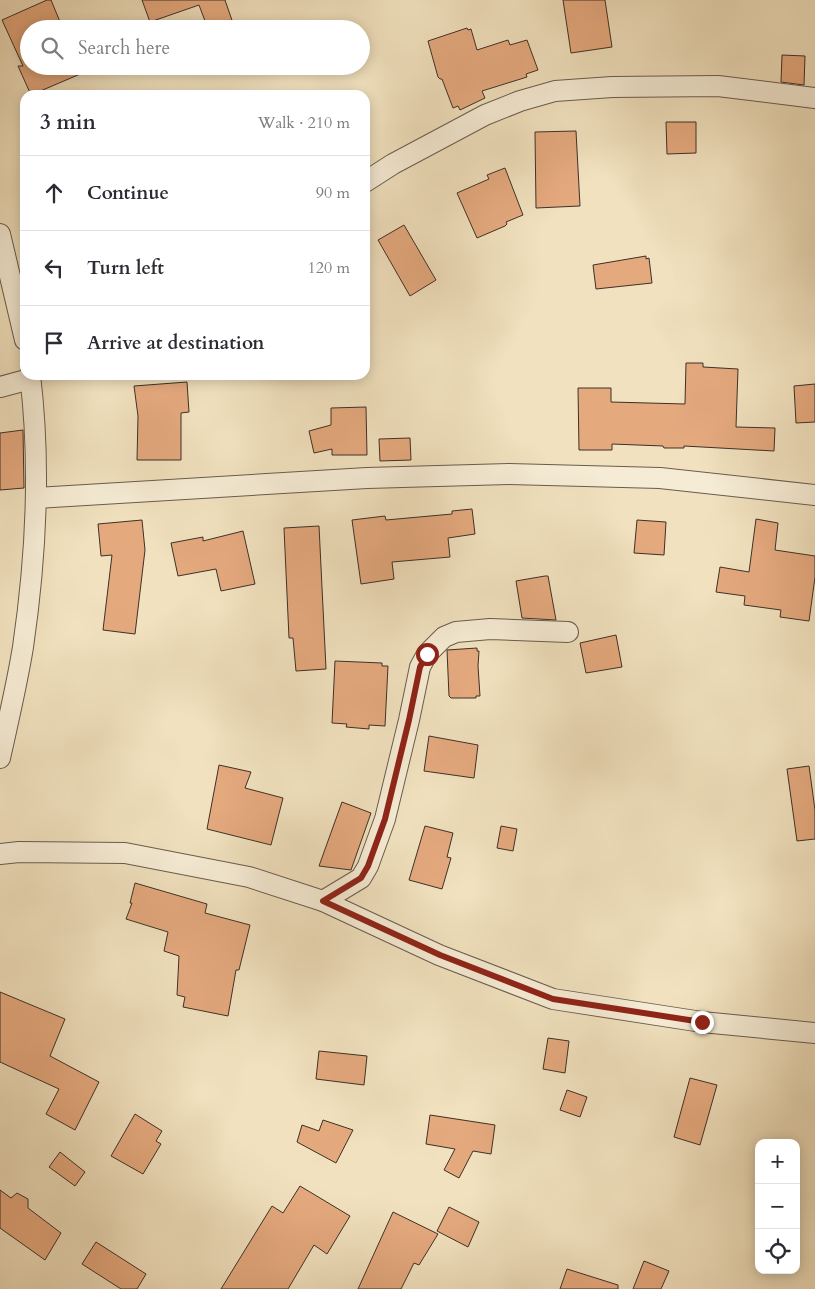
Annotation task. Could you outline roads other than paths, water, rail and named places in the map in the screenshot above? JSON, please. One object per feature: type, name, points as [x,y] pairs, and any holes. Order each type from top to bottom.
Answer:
[{"type":"street","points":[[370,179],[393,164],[486,115],[520,101],[555,91],[612,87],[718,86],[815,98]]},
{"type":"street","points":[[0,234],[20,319]]},
{"type":"street","points":[[0,387],[21,380]]},
{"type":"street","points":[[0,758],[23,648],[36,498],[36,440],[30,380]]},
{"type":"street","points":[[36,498],[367,478],[509,474],[660,478],[815,495]]},
{"type":"street","points":[[323,901],[361,878],[368,866],[385,819],[420,667],[427,654],[444,637],[456,632],[490,629],[568,632]]},
{"type":"street","points":[[0,854],[19,852],[125,853],[249,877],[323,901],[440,955],[553,999],[702,1022],[815,1033]]}]
